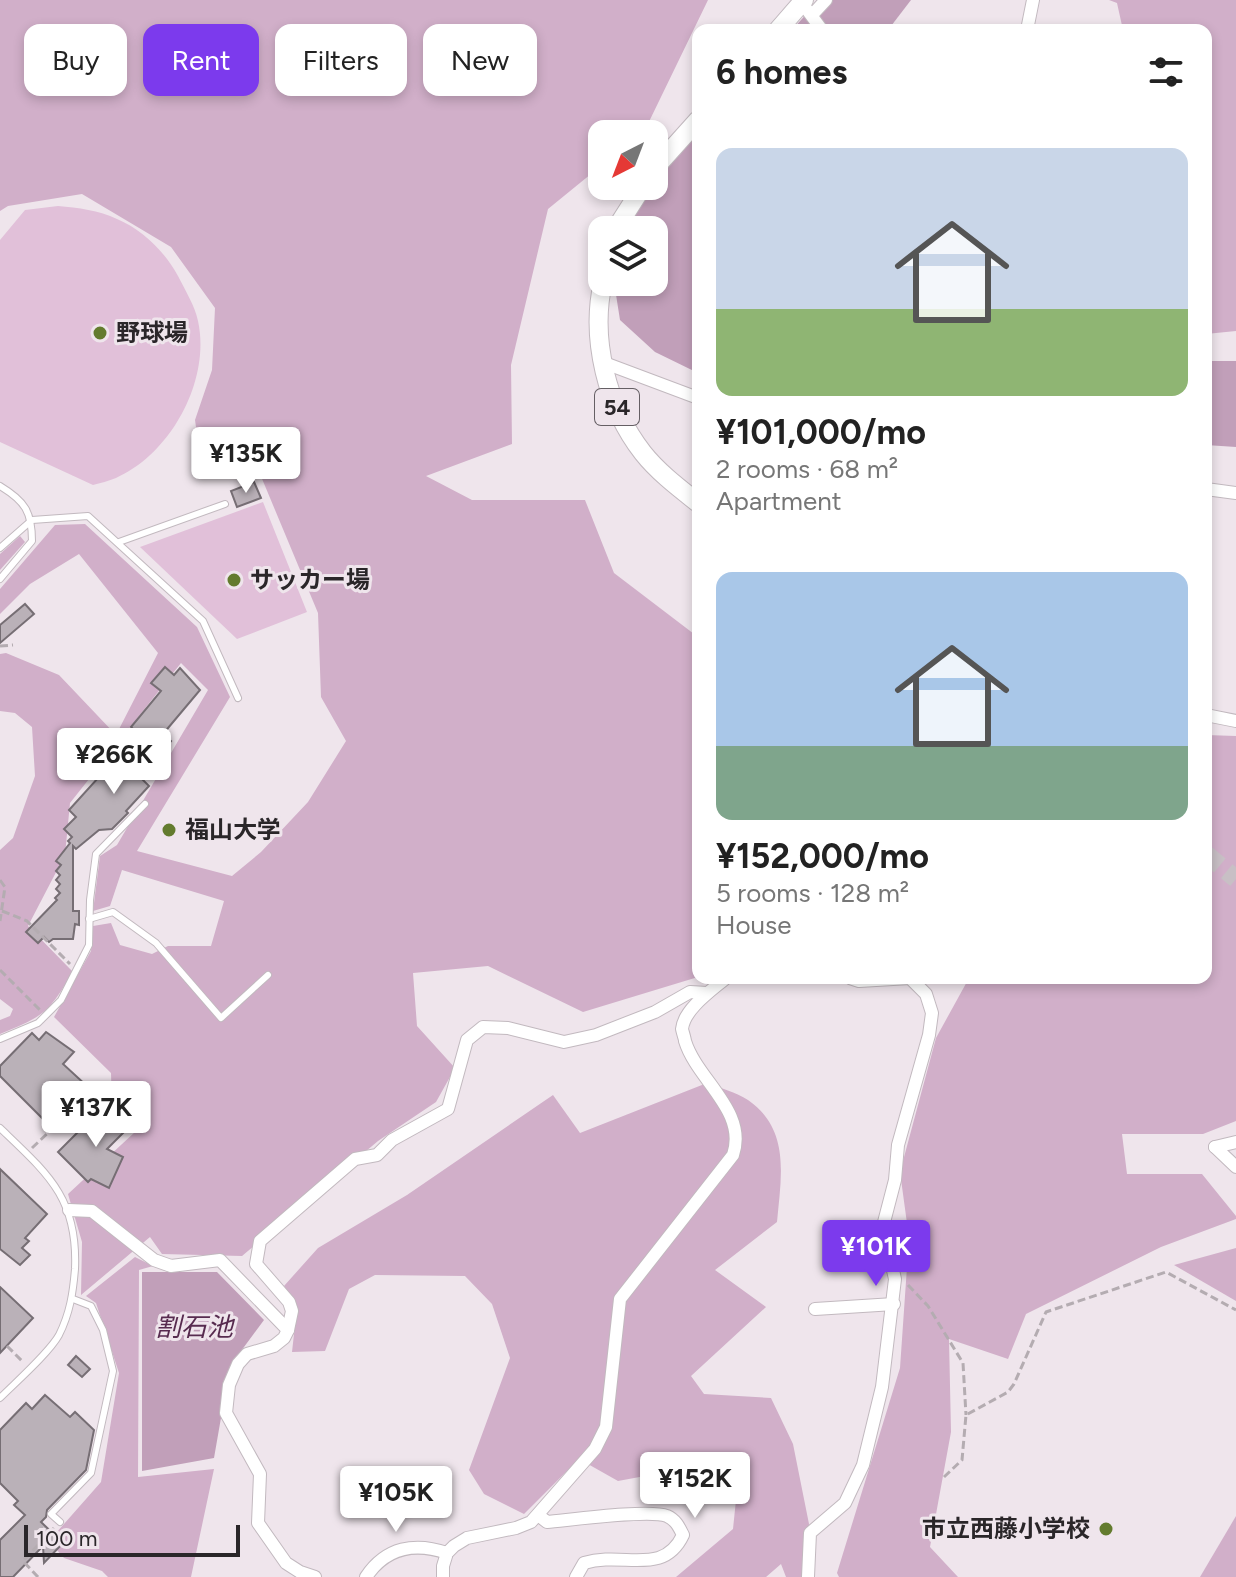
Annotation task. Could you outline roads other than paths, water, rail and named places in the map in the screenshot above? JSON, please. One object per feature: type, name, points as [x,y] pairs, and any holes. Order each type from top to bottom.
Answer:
[{"type":"main road","points":[[787,24],[808,9]]},
{"type":"main road","points":[[668,153],[692,127]]},
{"type":"main road","name":"54","points":[[600,296],[602,362],[622,421],[643,454],[692,498]]},
{"type":"street","points":[[808,9],[826,0]]},
{"type":"street","points":[[1028,24],[1033,0]]},
{"type":"street","points":[[602,362],[692,396]]},
{"type":"street","points":[[1212,490],[1236,493]]},
{"type":"street","points":[[1212,716],[1236,721]]},
{"type":"street","points":[[443,1577],[447,1553],[467,1538],[531,1522],[595,1449],[606,1427],[620,1299],[733,1155],[738,1141],[734,1121],[690,1055],[682,1029],[687,1016],[718,984]]},
{"type":"street","points":[[808,1577],[810,1533],[845,1503],[863,1465],[882,1387],[895,1279],[883,1226],[895,1180],[898,1145],[929,1035],[932,1013],[926,994],[916,984]]},
{"type":"street","points":[[315,1577],[286,1563],[258,1523],[260,1474],[226,1413],[229,1385],[238,1364],[247,1354],[274,1346],[284,1338],[292,1311],[289,1302],[256,1264],[260,1241],[355,1159],[377,1155],[392,1140],[448,1109],[467,1040],[483,1027],[508,1028],[564,1042],[596,1035],[655,1012],[690,992],[707,993]]},
{"type":"street","points":[[1236,1142],[1215,1147],[1236,1167]]},
{"type":"street","points":[[69,1210],[92,1211],[154,1260],[171,1266],[220,1260],[288,1330]]},
{"type":"street","points":[[815,1309],[894,1304]]},
{"type":"street","points":[[538,1515],[547,1522],[665,1515],[676,1523],[683,1535],[677,1553],[662,1565],[645,1569],[599,1558],[584,1563],[576,1577]]},
{"type":"street","points":[[366,1577],[387,1554],[427,1546],[447,1553]]},
{"type":"lane","points":[[0,486],[17,496],[32,520],[32,541],[0,579]]},
{"type":"lane","points":[[119,542],[225,504]]},
{"type":"lane","points":[[0,548],[32,520],[88,516],[203,621],[238,698]]},
{"type":"lane","points":[[0,1039],[38,1023],[56,1007],[89,945],[96,854],[145,804]]},
{"type":"lane","points":[[89,919],[113,912],[156,943],[221,1018],[268,975]]},
{"type":"lane","points":[[0,1128],[57,1187],[69,1210],[76,1241],[73,1299],[58,1337],[0,1398]]},
{"type":"lane","points":[[60,1522],[51,1514],[91,1473],[113,1371],[103,1330],[91,1306],[73,1299]]},
{"type":"water","points":[[819,0],[911,0],[893,24],[797,24]]},
{"type":"water","points":[[692,140],[692,370],[655,352],[620,320],[616,296],[668,296],[668,216],[635,216],[644,200],[668,200],[668,166]]},
{"type":"water","points":[[1212,361],[1236,361],[1236,447],[1212,445]]},
{"type":"water","name":"割石池","points":[[142,1272],[217,1272],[264,1320],[230,1366],[214,1458],[142,1471]]},
{"type":"tunnel","points":[[1212,859],[1236,879]]},
{"type":"place","name":"野球場","points":[[100,333]]},
{"type":"place","name":"サッカー場","points":[[234,580]]},
{"type":"place","name":"福山大学","points":[[169,830]]},
{"type":"place","name":"市立西藤小学校","points":[[1106,1529]]}]
